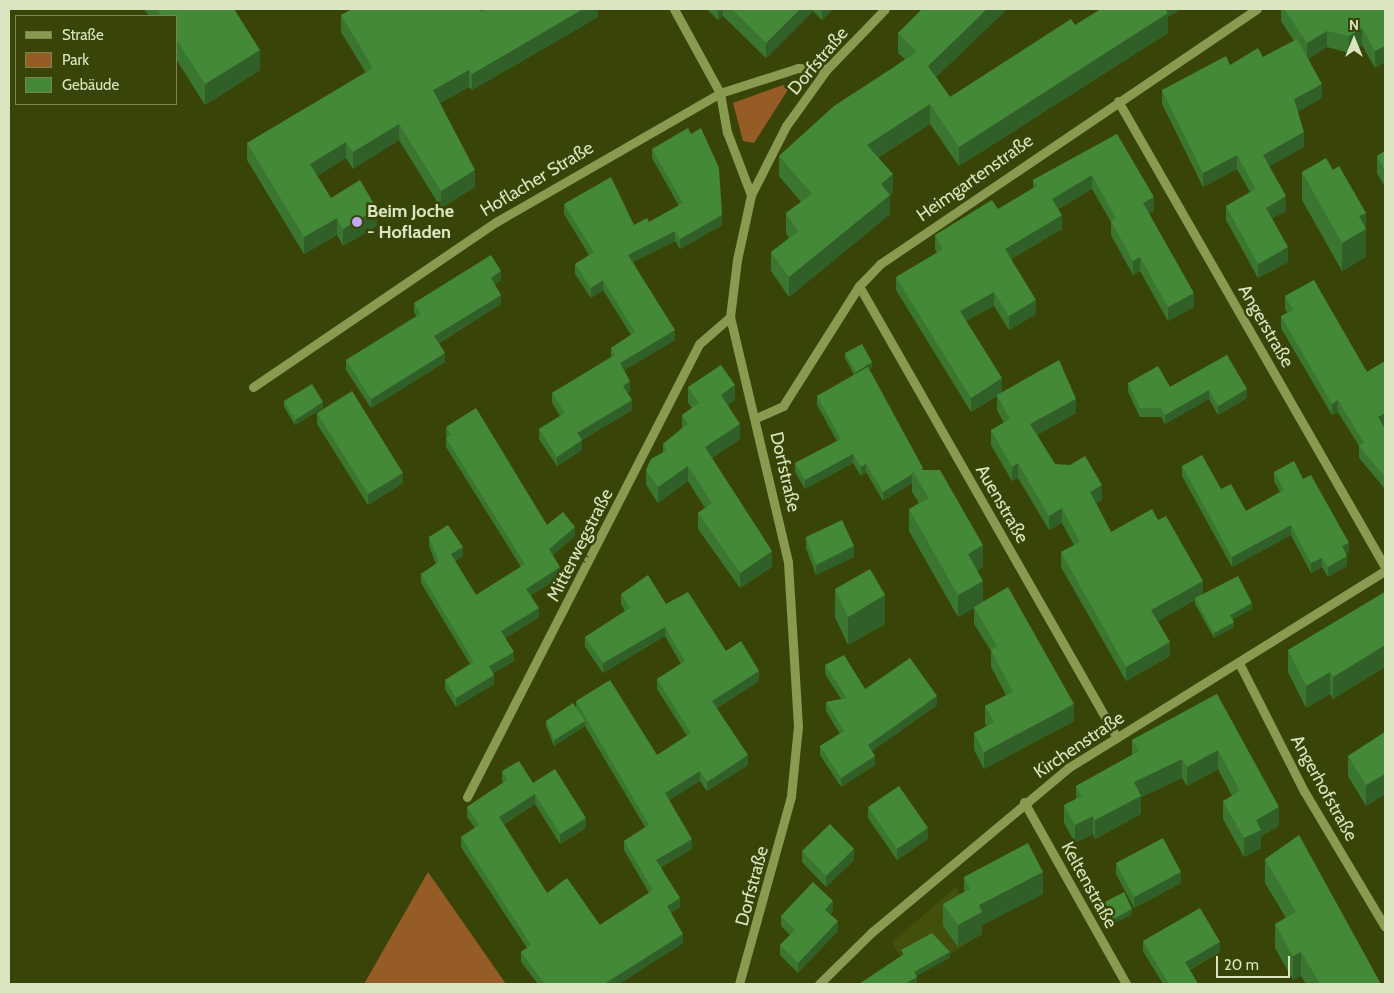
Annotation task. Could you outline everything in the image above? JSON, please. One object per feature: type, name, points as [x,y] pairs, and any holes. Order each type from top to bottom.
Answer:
[{"type":"street","points":[[674,9],[720,92],[727,132],[751,195]]},
{"type":"street","name":"Dorfstraße","points":[[739,984],[791,796],[798,726],[788,562],[756,418],[730,317],[751,195],[786,126],[827,69],[885,9]]},
{"type":"street","name":"Heimgartenstraße","points":[[756,418],[783,406],[859,286],[880,264],[1118,101],[1257,9]]},
{"type":"street","name":"Hoflacher Straße","points":[[253,386],[496,222],[720,92],[798,68],[827,69]]},
{"type":"street","name":"Angerstraße","points":[[1118,101],[1385,567]]},
{"type":"street","name":"Auenstraße","points":[[859,286],[1117,738]]},
{"type":"street","name":"Mitterwegstraße","points":[[467,797],[699,344],[730,317]]},
{"type":"street","name":"Kirchenstraße","points":[[819,984],[1024,802],[1117,738],[1385,571]]},
{"type":"street","name":"Angerhofstraße","points":[[1239,663],[1304,791],[1385,927]]},
{"type":"street","name":"Keltenstraße","points":[[1024,802],[1126,984]]},
{"type":"shaded area","points":[[956,887],[982,934],[913,978],[892,942]]},
{"type":"green space","points":[[783,85],[789,88],[754,143],[743,141],[733,103]]},
{"type":"green space","points":[[428,872],[506,984],[364,984]]},
{"type":"building","points":[[157,9],[234,9],[260,50],[205,84],[178,42],[178,15],[161,15]]},
{"type":"building","points":[[352,9],[480,9],[481,11],[485,9],[583,9],[472,74],[469,70],[433,90],[475,170],[441,191],[399,124],[353,152],[346,142],[310,164],[331,198],[360,180],[377,209],[343,229],[337,218],[304,237],[247,143],[373,68],[341,15]]},
{"type":"building","points":[[732,9],[800,9],[766,43]]},
{"type":"building","points":[[922,9],[987,9],[928,66],[950,97],[1071,19],[1075,25],[1101,9],[1165,9],[1168,13],[959,147],[930,104],[867,145],[893,174],[881,184],[890,195],[789,277],[771,252],[798,232],[786,213],[812,194],[779,156],[834,106],[917,52],[898,33]]},
{"type":"building","points":[[1284,9],[1385,9],[1385,46],[1375,51],[1362,28],[1349,36],[1327,31],[1307,43]]},
{"type":"building","points":[[1297,39],[1322,84],[1294,99],[1304,132],[1263,155],[1286,196],[1266,208],[1288,247],[1258,264],[1226,206],[1256,189],[1237,155],[1203,173],[1162,90],[1226,56],[1230,65],[1258,48],[1263,57]]},
{"type":"building","points":[[688,128],[691,134],[701,128],[719,168],[722,215],[680,239],[675,231],[628,255],[675,330],[620,363],[630,381],[623,386],[632,400],[577,433],[582,440],[557,457],[539,429],[565,413],[552,393],[615,355],[611,348],[635,332],[603,280],[591,288],[575,264],[594,252],[564,204],[611,177],[634,225],[647,218],[649,222],[683,203],[652,149]]},
{"type":"building","points":[[1117,134],[1154,197],[1143,203],[1194,293],[1168,307],[1140,257],[1133,261],[1111,221],[1116,218],[1092,175],[1052,199],[1062,215],[1005,249],[1036,300],[1009,316],[994,292],[960,311],[1002,378],[971,398],[896,277],[943,249],[935,235],[992,200],[998,209],[1037,186],[1033,180]]},
{"type":"building","points":[[1385,151],[1385,171],[1377,156]]},
{"type":"building","points":[[1326,158],[1333,170],[1339,166],[1366,213],[1359,216],[1366,229],[1342,243],[1302,172]]},
{"type":"building","points":[[491,255],[501,271],[491,278],[501,295],[434,336],[445,353],[371,399],[346,360],[421,314],[414,303]]},
{"type":"building","points":[[1314,280],[1367,372],[1385,361],[1385,413],[1378,417],[1385,429],[1385,477],[1359,446],[1364,443],[1338,400],[1332,404],[1281,316],[1293,310],[1285,296]]},
{"type":"building","points":[[862,344],[872,362],[856,372],[845,353]]},
{"type":"building","points":[[1227,355],[1247,389],[1218,406],[1209,390],[1165,415],[1161,408],[1140,408],[1128,383],[1158,366],[1170,387]]},
{"type":"building","points":[[1059,360],[1076,399],[1030,424],[1055,464],[1070,465],[1085,456],[1102,485],[1090,492],[1111,532],[1152,509],[1158,520],[1166,516],[1203,581],[1151,610],[1170,642],[1126,667],[1061,552],[1080,542],[1062,508],[1049,516],[1018,463],[1012,467],[991,430],[1010,419],[997,395]]},
{"type":"building","points":[[721,365],[735,385],[721,395],[740,424],[705,447],[772,551],[740,573],[698,513],[712,503],[688,466],[658,487],[646,470],[651,459],[667,450],[663,444],[688,424],[682,415],[699,403],[688,387]]},
{"type":"building","points":[[868,367],[923,468],[912,470],[912,474],[883,492],[866,464],[861,467],[853,454],[805,480],[795,463],[841,439],[817,396]]},
{"type":"building","points":[[312,384],[323,402],[295,420],[284,401]]},
{"type":"building","points":[[352,391],[403,473],[368,494],[317,413]]},
{"type":"building","points":[[476,408],[547,525],[563,512],[575,527],[549,549],[560,567],[526,589],[539,608],[501,631],[514,652],[489,666],[494,675],[456,698],[445,680],[474,662],[421,574],[439,562],[429,537],[448,525],[463,547],[451,554],[476,595],[525,564],[446,438],[451,435],[446,427]]},
{"type":"building","points":[[1202,455],[1221,489],[1231,484],[1246,511],[1284,490],[1274,472],[1294,461],[1303,479],[1311,475],[1349,543],[1342,546],[1347,556],[1328,567],[1322,558],[1311,563],[1291,525],[1232,557],[1182,466]]},
{"type":"building","points":[[912,470],[940,470],[983,545],[968,554],[983,581],[958,595],[909,509],[929,498]]},
{"type":"building","points":[[842,520],[854,546],[816,565],[806,537]]},
{"type":"building","points":[[870,569],[885,595],[848,617],[835,589]]},
{"type":"building","points":[[648,575],[666,604],[688,592],[726,651],[741,641],[759,671],[712,701],[748,755],[707,782],[700,771],[665,793],[692,839],[656,860],[680,898],[667,906],[683,934],[604,984],[545,984],[521,952],[531,945],[461,837],[479,825],[467,807],[507,780],[502,771],[519,761],[533,783],[555,769],[586,818],[560,834],[535,794],[499,817],[547,893],[567,878],[600,925],[653,890],[624,841],[649,825],[576,701],[610,680],[657,755],[691,733],[657,679],[685,661],[665,627],[603,663],[585,637],[630,608],[621,594]]},
{"type":"building","points":[[1238,576],[1252,603],[1230,615],[1234,622],[1214,633],[1195,598]]},
{"type":"building","points":[[1008,587],[1074,704],[984,752],[974,733],[994,722],[985,706],[1013,692],[991,650],[997,646],[974,607]]},
{"type":"building","points":[[1385,592],[1385,645],[1333,677],[1330,672],[1306,686],[1288,650]]},
{"type":"building","points":[[844,655],[865,689],[910,658],[937,696],[868,745],[875,756],[841,778],[820,746],[844,731],[826,702],[847,698],[825,665]]},
{"type":"building","points":[[1217,694],[1279,807],[1256,820],[1261,830],[1244,838],[1223,801],[1240,791],[1218,750],[1187,767],[1182,759],[1134,782],[1141,796],[1095,820],[1093,816],[1075,825],[1064,805],[1082,796],[1076,786],[1139,751],[1132,740]]},
{"type":"building","points":[[573,703],[585,721],[554,740],[546,721]]},
{"type":"building","points":[[1385,732],[1385,774],[1366,785],[1348,756]]},
{"type":"building","points":[[899,786],[928,828],[897,849],[868,807]]},
{"type":"building","points":[[830,824],[854,849],[826,876],[802,851]]},
{"type":"building","points":[[1299,835],[1381,984],[1320,984],[1301,952],[1293,956],[1275,924],[1296,912],[1265,859]]},
{"type":"building","points":[[1163,838],[1181,872],[1134,897],[1116,863]]},
{"type":"building","points":[[1028,843],[1043,872],[979,905],[982,912],[958,925],[943,904],[970,889],[964,877]]},
{"type":"building","points":[[813,882],[833,901],[825,910],[838,921],[798,963],[780,945],[795,930],[781,916]]},
{"type":"building","points":[[1124,892],[1132,909],[1113,919],[1105,902]]},
{"type":"building","points":[[1200,908],[1220,942],[1185,962],[1198,984],[1169,984],[1143,941]]},
{"type":"building","points":[[932,933],[950,952],[914,972],[901,950]]},
{"type":"building","points":[[904,954],[917,977],[905,984],[859,984]]},
{"type":"place","name":"Beim Joche - Hofladen","points":[[357,222]]}]
